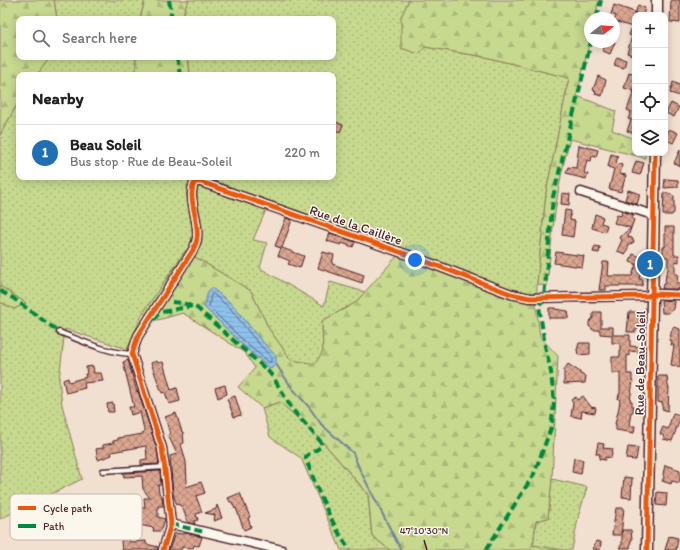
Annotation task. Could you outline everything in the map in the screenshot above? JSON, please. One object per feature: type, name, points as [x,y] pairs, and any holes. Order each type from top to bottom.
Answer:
[{"type":"street","points":[[656,12],[657,0]]},
{"type":"street","name":"Rue de Beau-Soleil","points":[[647,550],[655,156]]},
{"type":"street","name":"Rue de la Caillère","points":[[132,354],[138,336],[193,250],[197,238],[197,226],[192,193],[192,186],[194,182],[201,182],[406,254],[511,294],[530,298],[680,295]]},
{"type":"street","points":[[581,192],[653,216]]},
{"type":"street","points":[[132,354],[162,448],[171,524],[163,550]]},
{"type":"street","points":[[171,524],[282,550]]},
{"type":"lane","points":[[59,332],[102,348],[132,354]]},
{"type":"lane","points":[[103,471],[165,467]]},
{"type":"green space","points":[[0,0],[54,0],[57,16],[16,16],[16,60],[48,60],[39,72],[16,72],[16,106],[0,135]]},
{"type":"green space","points":[[54,0],[145,0],[141,16],[57,16]]},
{"type":"green space","points":[[145,0],[189,0],[184,10],[184,16],[141,16]]},
{"type":"green space","points":[[189,0],[409,0],[401,17],[425,47],[485,57],[569,78],[546,193],[537,293],[516,294],[269,203],[253,240],[267,243],[260,268],[324,306],[330,282],[365,292],[355,303],[322,321],[323,351],[316,364],[291,360],[269,329],[251,291],[185,251],[143,313],[127,349],[65,329],[59,380],[62,405],[82,479],[51,494],[10,494],[10,514],[0,519],[0,302],[14,309],[26,303],[0,286],[0,135],[16,106],[16,180],[336,180],[336,72],[190,72],[188,60],[336,60],[336,16],[184,16],[184,10]]},
{"type":"green space","points":[[409,0],[599,0],[596,12],[584,12],[584,48],[588,48],[577,96],[616,111],[612,130],[632,138],[632,155],[570,139],[558,193],[547,286],[537,284],[546,193],[569,78],[485,57],[425,47],[419,54],[401,48],[401,17]]},
{"type":"green space","points":[[48,60],[136,60],[136,72],[39,72]]},
{"type":"green space","points":[[136,60],[188,60],[190,72],[136,72]]},
{"type":"green space","points":[[185,251],[251,291],[269,329],[291,360],[315,364],[323,351],[322,321],[355,303],[398,255],[516,294],[537,293],[536,306],[540,337],[558,356],[552,479],[548,518],[536,521],[533,545],[562,550],[390,550],[372,536],[368,494],[322,441],[280,402],[262,408],[238,387],[255,368],[245,353],[183,313],[158,320],[143,313]]},
{"type":"green space","points":[[0,286],[26,303],[14,309],[0,302]]},
{"type":"green space","points":[[280,402],[322,441],[368,495],[372,536],[390,550],[341,550],[301,458],[270,437],[262,408]]},
{"type":"green space","points":[[552,479],[587,487],[578,518],[572,550],[533,546],[536,521],[548,518]]},
{"type":"water","points":[[212,288],[233,305],[255,333],[276,356],[276,364],[271,369],[247,349],[204,307],[208,291]]},
{"type":"building","points":[[671,0],[680,0],[680,23],[670,22]]},
{"type":"building","points":[[614,5],[635,12],[632,12],[632,27],[620,23],[620,12],[612,12]]},
{"type":"building","points":[[638,5],[645,8],[644,12],[636,12]]},
{"type":"building","points":[[632,27],[632,36],[629,35]]},
{"type":"building","points":[[632,36],[632,55],[627,53]]},
{"type":"building","points":[[604,48],[612,48],[610,54],[603,51]]},
{"type":"building","points":[[617,57],[626,60],[624,68],[614,65]]},
{"type":"building","points":[[629,73],[632,74],[632,90],[624,88]]},
{"type":"building","points":[[598,76],[606,80],[602,96],[595,94],[596,91],[593,90]]},
{"type":"building","points":[[673,82],[680,85],[680,96],[670,93]]},
{"type":"building","points":[[632,96],[632,132],[627,131],[631,120],[628,119],[631,112],[627,110]]},
{"type":"building","points":[[671,103],[679,107],[674,117],[668,114],[668,109]]},
{"type":"building","points":[[336,122],[343,125],[340,132],[336,130]]},
{"type":"building","points":[[669,129],[678,133],[673,143],[668,140]]},
{"type":"building","points":[[579,145],[598,150],[596,157],[592,156],[591,161],[587,160],[584,173],[588,174],[586,179],[566,173],[568,167],[576,168]]},
{"type":"building","points":[[680,150],[680,166],[674,163]]},
{"type":"building","points":[[611,154],[618,156],[616,163],[622,165],[620,174],[626,175],[621,192],[609,189],[614,169],[608,167]]},
{"type":"building","points":[[636,161],[644,163],[640,175],[632,173]]},
{"type":"building","points":[[665,179],[678,180],[678,187],[664,188]]},
{"type":"building","points":[[628,190],[640,194],[637,204],[625,200]]},
{"type":"building","points":[[664,192],[674,196],[674,213],[672,215],[663,215]]},
{"type":"building","points":[[562,193],[570,194],[569,205],[561,204]]},
{"type":"building","points":[[565,210],[571,211],[570,220],[575,221],[573,237],[562,235]]},
{"type":"building","points":[[622,211],[634,215],[631,228],[614,223],[617,215],[621,216]]},
{"type":"building","points":[[595,214],[603,217],[601,223],[607,225],[605,232],[592,228]]},
{"type":"building","points":[[286,218],[292,220],[282,248],[304,256],[300,268],[288,264],[290,261],[278,256],[281,248],[275,246]]},
{"type":"building","points":[[665,227],[674,227],[674,255],[679,255],[679,262],[675,261],[675,274],[678,274],[677,283],[680,283],[680,289],[662,289],[663,284],[665,284],[668,269],[668,257],[663,257],[663,247],[665,247]]},
{"type":"building","points":[[631,228],[628,237],[632,238],[634,242],[629,245],[626,254],[617,251],[622,240],[620,238]]},
{"type":"building","points":[[330,233],[355,242],[353,247],[342,243],[341,245],[327,241]]},
{"type":"building","points":[[595,246],[600,247],[599,253],[593,252]]},
{"type":"building","points":[[323,252],[334,255],[332,264],[364,275],[362,283],[318,268]]},
{"type":"building","points":[[556,252],[584,256],[582,267],[554,263]]},
{"type":"building","points":[[633,254],[643,258],[639,279],[643,279],[642,286],[606,286],[606,290],[599,290],[603,262],[609,262],[608,276],[632,276],[636,264],[630,262]]},
{"type":"building","points":[[661,300],[674,301],[673,309],[669,313],[662,313]]},
{"type":"building","points":[[549,308],[568,311],[569,318],[549,318]]},
{"type":"building","points":[[593,312],[601,312],[601,327],[613,327],[613,335],[630,335],[630,346],[642,347],[641,352],[629,351],[629,356],[627,355],[627,374],[632,374],[633,381],[630,401],[632,401],[632,406],[634,406],[633,412],[631,412],[629,426],[635,426],[634,433],[616,430],[615,424],[620,399],[618,399],[620,394],[620,373],[612,373],[612,357],[620,357],[620,343],[612,343],[612,335],[600,334],[600,330],[593,330],[589,326],[589,322],[593,318]]},
{"type":"building","points":[[629,312],[638,312],[639,324],[636,332],[627,332]]},
{"type":"building","points":[[673,327],[680,329],[680,367],[671,365],[674,345],[671,345],[672,341],[669,340]]},
{"type":"building","points":[[579,343],[590,343],[590,354],[578,355],[577,350]]},
{"type":"building","points":[[128,360],[137,392],[138,391],[157,449],[159,464],[141,465],[141,460],[147,459],[146,446],[111,452],[112,455],[98,460],[96,449],[103,448],[103,445],[113,443],[113,441],[118,440],[118,438],[143,434],[144,430],[140,412],[131,415],[129,407],[134,407],[123,362]]},
{"type":"building","points":[[157,361],[158,363],[163,362],[171,390],[177,388],[180,401],[169,404],[165,392],[162,393],[151,363]]},
{"type":"building","points":[[568,364],[580,372],[580,374],[586,376],[585,383],[564,384],[564,370]]},
{"type":"building","points":[[93,366],[94,373],[101,373],[103,381],[84,383],[85,388],[66,393],[63,380],[68,378],[69,382],[86,377],[86,367]]},
{"type":"building","points":[[658,376],[667,376],[669,387],[668,411],[662,409],[663,403],[658,402]]},
{"type":"building","points":[[225,385],[227,394],[218,398],[215,388]]},
{"type":"building","points":[[235,396],[241,415],[234,417],[227,399]]},
{"type":"building","points":[[583,396],[591,407],[596,408],[595,413],[582,411],[581,418],[571,416],[573,403],[571,400],[576,397],[578,400]]},
{"type":"building","points":[[113,403],[114,412],[108,412],[107,404]]},
{"type":"building","points":[[176,413],[183,432],[184,443],[181,444],[186,462],[186,487],[201,482],[205,493],[196,496],[202,512],[196,514],[198,520],[194,521],[195,524],[188,522],[182,506],[179,504],[177,505],[173,494],[170,456],[177,454],[168,435],[170,434],[165,417]]},
{"type":"building","points":[[673,413],[680,415],[680,419],[672,441],[663,439],[664,436],[660,434],[663,427],[668,429]]},
{"type":"building","points":[[598,443],[604,444],[603,448],[613,449],[611,458],[605,457],[605,460],[599,459],[600,454],[596,454]]},
{"type":"building","points":[[628,447],[638,448],[636,460],[626,459]]},
{"type":"building","points":[[574,458],[583,460],[581,474],[572,472]]},
{"type":"building","points":[[665,465],[680,470],[680,483],[672,481],[671,484],[662,481],[664,477],[663,474]]},
{"type":"building","points":[[160,471],[161,485],[158,485],[163,506],[158,506],[158,517],[165,519],[161,531],[153,531],[154,528],[142,526],[142,508],[145,508],[144,498],[150,498],[143,489],[142,476],[124,477],[123,473]]},
{"type":"building","points":[[624,477],[632,478],[631,498],[622,497]]},
{"type":"building","points":[[657,492],[667,493],[666,506],[656,505]]},
{"type":"building","points":[[240,493],[250,517],[248,518],[251,527],[244,530],[236,508],[235,509],[232,502],[230,502],[228,498]]},
{"type":"building","points":[[217,505],[222,518],[214,521],[215,515],[205,513],[216,509]]},
{"type":"building","points":[[616,508],[624,508],[621,535],[612,535]]},
{"type":"building","points":[[622,530],[631,530],[632,540],[630,548],[619,548],[622,544]]},
{"type":"building","points":[[175,533],[186,533],[202,537],[199,546],[194,545],[193,548],[182,547],[181,550],[169,550]]},
{"type":"building","points":[[669,536],[678,538],[676,550],[665,550]]},
{"type":"building","points":[[121,540],[130,540],[129,542],[146,541],[146,544],[158,547],[158,550],[122,550]]},
{"type":"building","points":[[596,541],[601,542],[600,550],[593,549]]},
{"type":"waterway","points":[[276,364],[292,388],[309,407],[321,424],[353,453],[359,468],[401,550]]},
{"type":"marked path","points":[[169,0],[172,16]]},
{"type":"marked path","points":[[598,12],[601,0]]},
{"type":"marked path","points":[[486,550],[534,474],[551,428],[554,403],[551,372],[545,346],[539,306],[544,297],[553,197],[590,48]]},
{"type":"marked path","points":[[178,60],[180,72]]},
{"type":"marked path","points":[[0,291],[13,298],[59,332]]},
{"type":"marked path","points":[[172,302],[183,303],[197,308],[268,371],[292,409],[321,442],[321,447],[306,456],[306,459],[330,517],[350,550]]},
{"type":"marked path","points":[[154,320],[158,314],[162,312],[192,306]]},
{"type":"marked path","points":[[171,524],[204,532]]},
{"type":"cycle path","points":[[647,550],[655,156]]},
{"type":"cycle path","points":[[163,550],[171,524],[162,448],[132,354],[138,336],[196,243],[197,225],[192,201],[195,182],[201,182],[414,257],[511,294],[530,298],[647,296],[657,294],[680,295]]},
{"type":"place","name":"Beau Soleil","points":[[650,264]]}]
